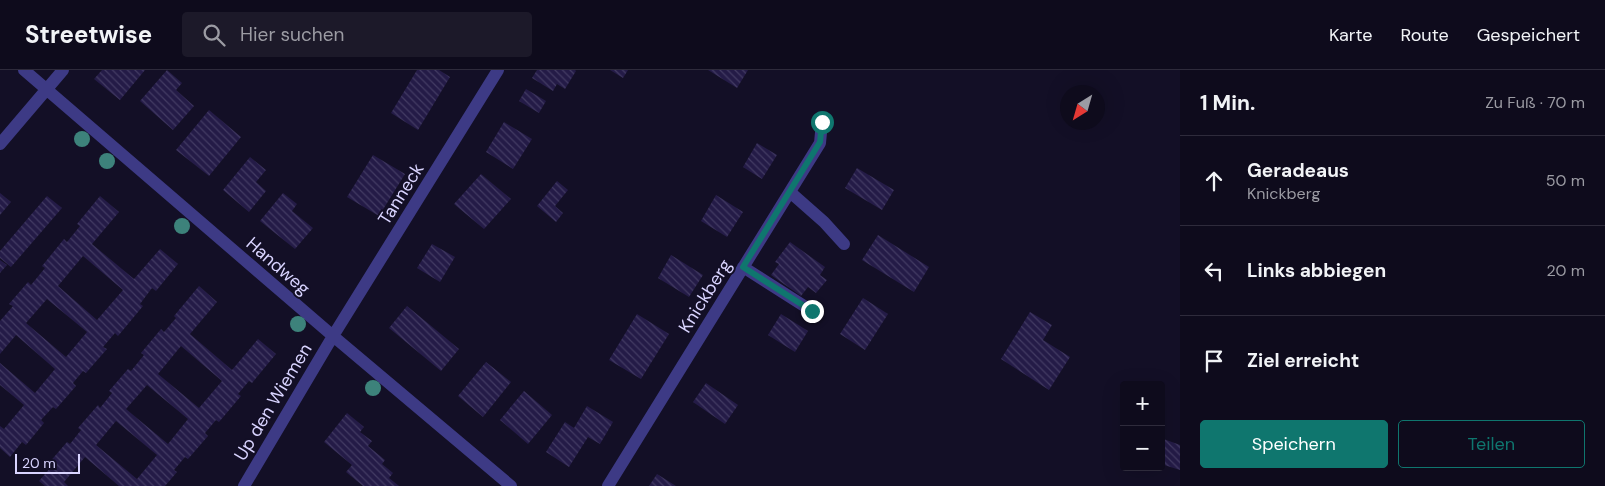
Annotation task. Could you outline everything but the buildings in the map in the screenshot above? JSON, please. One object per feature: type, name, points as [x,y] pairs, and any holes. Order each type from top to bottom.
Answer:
[{"type":"street","name":"Handweg","points":[[24,70],[333,336],[511,486]]},
{"type":"street","points":[[0,144],[63,70]]},
{"type":"street","name":"Tanneck","points":[[333,336],[498,70]]},
{"type":"street","name":"Knickberg","points":[[608,486],[820,142],[822,122]]},
{"type":"street","points":[[790,192],[824,222],[844,244]]},
{"type":"street","points":[[743,267],[812,311]]},
{"type":"street","name":"Up den Wiemen","points":[[244,486],[333,336]]},
{"type":"route","points":[[812,311],[743,267],[820,142],[822,122]]}]
